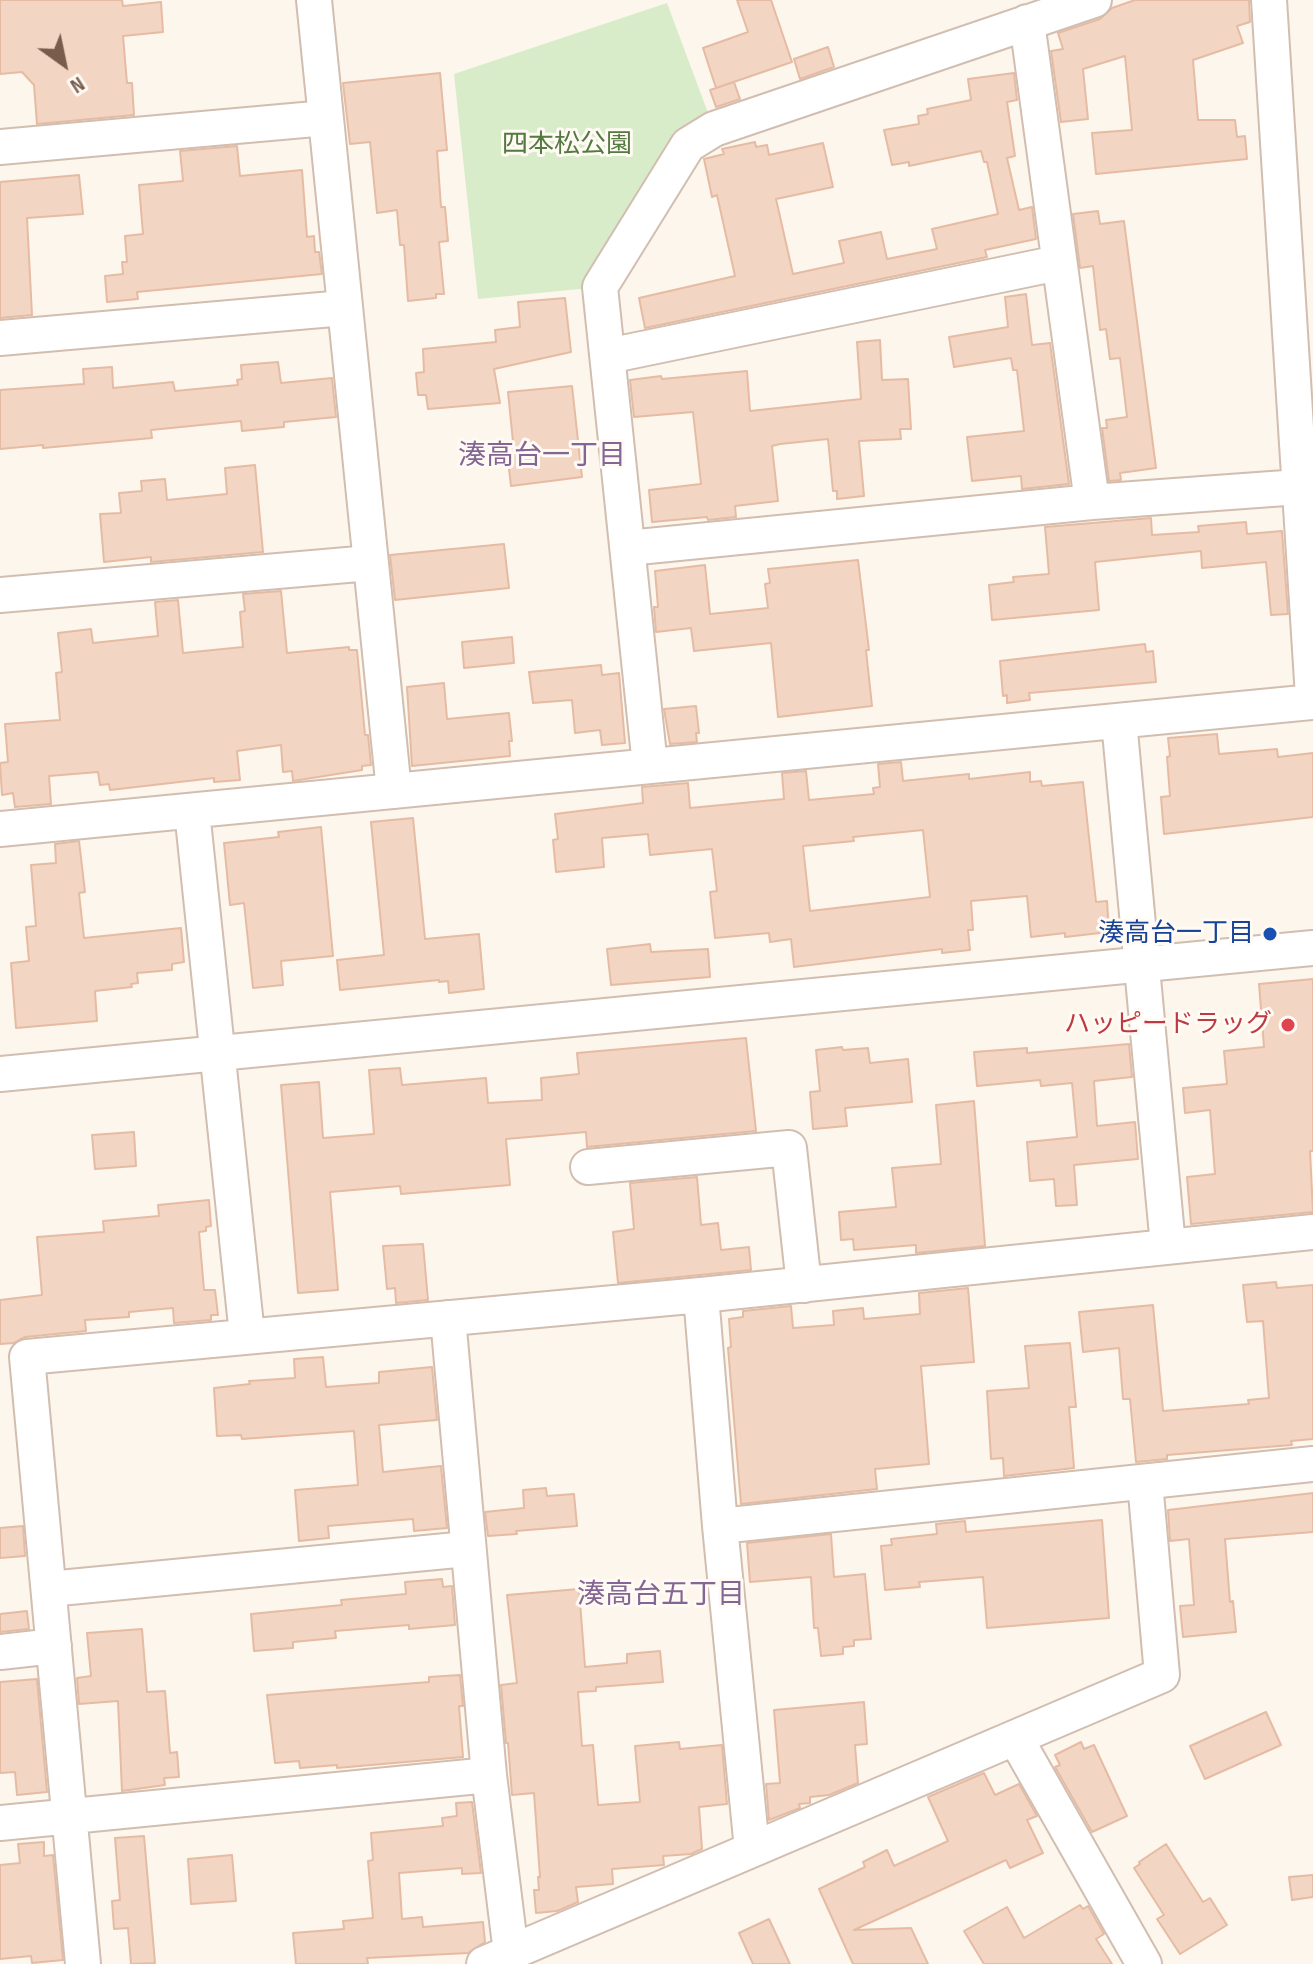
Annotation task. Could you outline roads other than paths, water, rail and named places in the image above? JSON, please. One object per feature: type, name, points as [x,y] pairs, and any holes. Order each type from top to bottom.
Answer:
[{"type":"street","points":[[314,0],[394,791]]},
{"type":"street","points":[[650,766],[600,287],[688,145],[714,129],[1094,0]]},
{"type":"street","points":[[0,829],[1313,700],[1299,487],[1300,290],[1269,0]]},
{"type":"street","points":[[1027,22],[1092,502]]},
{"type":"street","points":[[0,147],[326,118]]},
{"type":"street","points":[[608,356],[1058,263]]},
{"type":"street","points":[[0,338],[344,308]]},
{"type":"street","points":[[628,548],[1092,502],[1299,487]]},
{"type":"street","points":[[0,595],[370,563]]},
{"type":"street","points":[[1119,721],[1168,1246]]},
{"type":"street","points":[[192,811],[247,1335]]},
{"type":"street","points":[[0,1074],[1313,948]]},
{"type":"street","points":[[588,1167],[789,1148],[804,1285]]},
{"type":"street","points":[[83,1964],[27,1357],[804,1285],[1313,1232]]},
{"type":"street","points":[[701,1295],[752,1849]]},
{"type":"street","points":[[448,1318],[489,1775],[498,1958],[1162,1675],[1145,1482]]},
{"type":"street","points":[[720,1526],[1313,1464]]},
{"type":"street","points":[[49,1589],[467,1549]]},
{"type":"street","points":[[0,1652],[54,1646]]},
{"type":"street","points":[[1016,1739],[1144,1964]]},
{"type":"street","points":[[0,1823],[489,1775]]},
{"type":"place","name":"湊高台一丁目","points":[[1270,934]]},
{"type":"place","name":"ハッピードラッグ","points":[[1288,1025]]},
{"type":"district","name":"湊高台一丁目","points":[[542,457]]},
{"type":"district","name":"湊高台五丁目","points":[[661,1596]]},
{"type":"park label","name":"四本松公園","points":[[567,145]]}]
